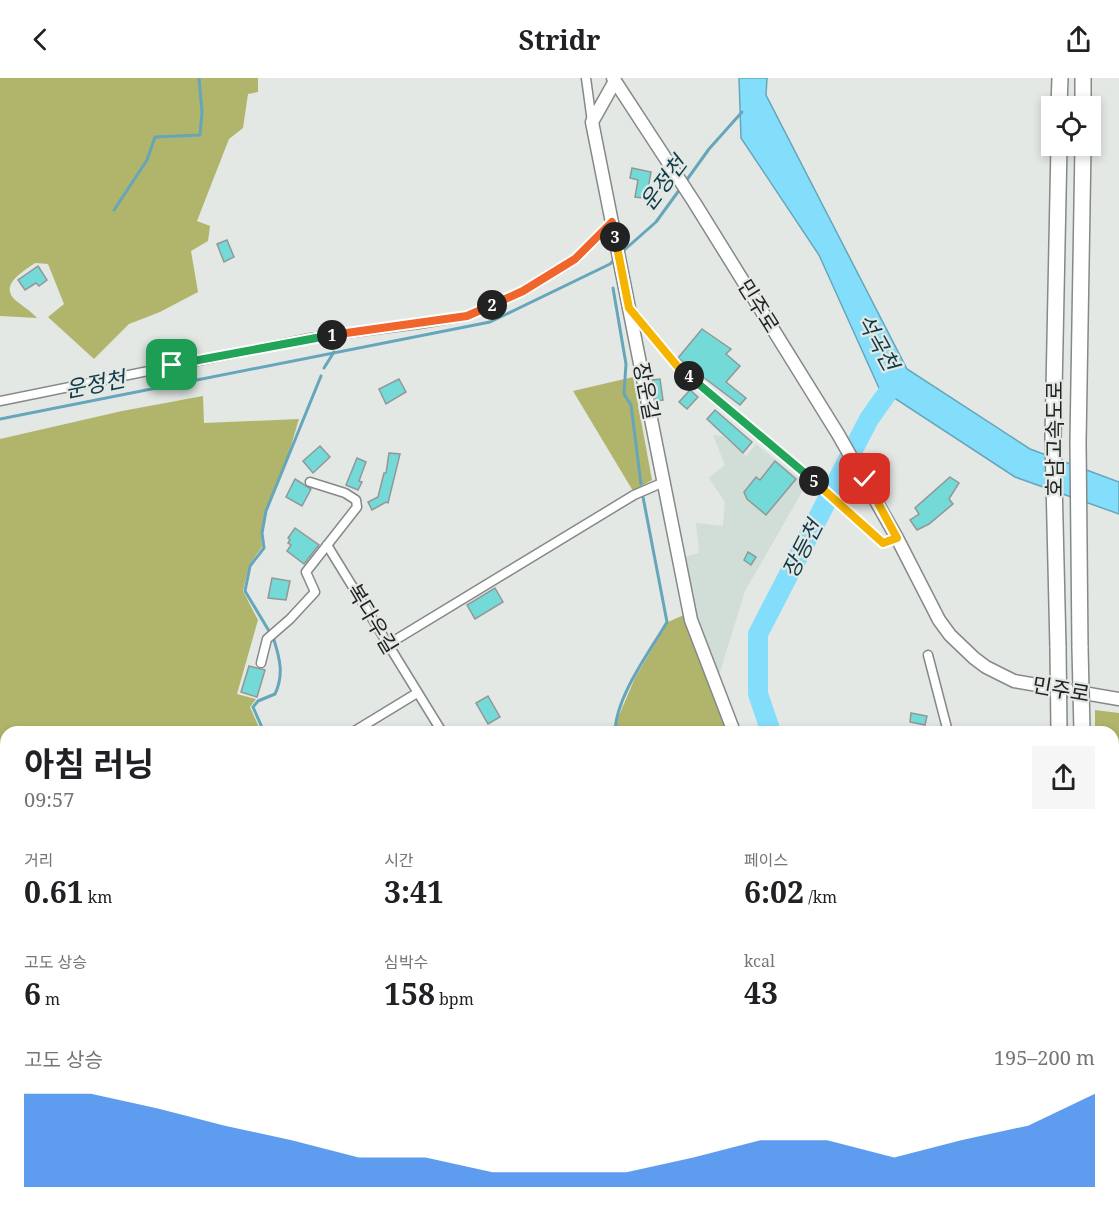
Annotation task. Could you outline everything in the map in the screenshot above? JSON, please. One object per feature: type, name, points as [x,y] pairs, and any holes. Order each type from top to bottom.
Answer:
[{"type":"highway","points":[[1059,96],[1060,78]]},
{"type":"highway","points":[[1083,78],[1083,96]]},
{"type":"highway","name":"호남고속도로","points":[[1059,156],[1053,439],[1059,726]]},
{"type":"highway","name":"호남고속도로","points":[[1082,726],[1078,442],[1083,156]]},
{"type":"main road","points":[[592,123],[614,80]]},
{"type":"main road","name":"민주로","points":[[614,80],[678,176],[838,434],[865,479],[939,620],[962,648],[986,667],[1014,681],[1119,699]]},
{"type":"main road","name":"장운길","points":[[592,123],[692,620],[732,726]]},
{"type":"street","name":"장운길","points":[[586,78],[592,123]]},
{"type":"street","points":[[0,401],[311,338],[467,316],[523,291],[575,259],[613,228]]},
{"type":"street","points":[[629,308],[678,367],[846,508],[883,543],[897,538]]},
{"type":"street","name":"복다우길","points":[[261,663],[267,639],[290,619],[315,592],[306,572],[357,507],[356,500],[345,493],[310,482]]},
{"type":"street","points":[[387,645],[634,495],[664,482]]},
{"type":"street","name":"복다우길","points":[[327,544],[438,726]]},
{"type":"street","points":[[928,655],[946,726]]},
{"type":"street","points":[[363,726],[417,693]]},
{"type":"shaded area","points":[[713,435],[722,436],[746,456],[756,444],[802,481],[802,492],[745,591],[720,672],[716,671],[697,617],[685,557],[699,553],[696,523],[723,526],[725,502],[709,478],[725,465]]},
{"type":"green space","points":[[0,78],[258,78],[258,92],[248,94],[243,128],[229,139],[197,221],[210,226],[208,241],[191,251],[198,292],[160,312],[129,324],[94,359],[48,317],[64,304],[48,264],[35,263],[15,278],[10,288],[14,299],[37,318],[0,316]]},
{"type":"green space","points":[[633,377],[652,480],[633,491],[573,391]]},
{"type":"green space","points":[[203,396],[204,423],[299,419],[288,456],[265,516],[262,547],[249,565],[243,591],[258,620],[237,694],[256,699],[250,707],[258,726],[0,726],[0,439],[122,411]]},
{"type":"green space","points":[[686,614],[728,726],[617,726],[617,720],[635,678],[668,622]]},
{"type":"green space","points":[[1095,710],[1119,713],[1119,726],[1095,726]]},
{"type":"water","name":"석곡천","points":[[739,78],[767,78],[766,95],[907,369],[1030,449],[1119,482],[1119,514],[1015,477],[879,388],[819,255],[741,138]]},
{"type":"building","points":[[632,168],[651,172],[647,194],[644,193],[643,198],[635,197],[638,180],[630,178]]},
{"type":"building","points":[[227,240],[234,257],[224,262],[217,244]]},
{"type":"building","points":[[38,266],[47,280],[39,286],[36,283],[25,290],[18,280]]},
{"type":"building","points":[[702,329],[731,349],[726,354],[740,366],[726,382],[746,398],[740,405],[678,358]]},
{"type":"building","points":[[399,379],[406,392],[386,404],[379,389]]},
{"type":"building","points":[[660,379],[663,400],[656,401],[652,380]]},
{"type":"building","points":[[690,390],[698,397],[687,409],[679,402]]},
{"type":"building","points":[[715,410],[752,442],[743,453],[707,419]]},
{"type":"building","points":[[320,446],[330,457],[313,473],[303,461]]},
{"type":"building","points":[[389,453],[400,454],[388,503],[372,510],[368,502],[378,497],[384,473],[386,473]]},
{"type":"building","points":[[357,458],[366,462],[358,490],[346,485]]},
{"type":"building","points":[[775,461],[796,479],[766,515],[747,499],[744,492],[756,477],[760,480]]},
{"type":"building","points":[[950,477],[959,483],[949,499],[953,504],[929,524],[917,530],[910,520],[919,514],[915,508]]},
{"type":"building","points":[[295,479],[311,489],[302,506],[286,497]]},
{"type":"building","points":[[295,528],[319,545],[304,564],[287,551],[291,545],[288,543],[290,540],[288,538]]},
{"type":"building","points":[[748,552],[756,557],[751,565],[744,560]]},
{"type":"building","points":[[272,578],[290,581],[286,600],[268,598]]},
{"type":"building","points":[[495,588],[503,602],[475,619],[467,605]]},
{"type":"building","points":[[249,666],[265,670],[257,697],[241,692]]},
{"type":"building","points":[[488,696],[500,717],[488,724],[476,703]]},
{"type":"building","points":[[911,713],[927,716],[925,725],[910,722]]},
{"type":"waterway","points":[[114,210],[147,160],[155,137],[200,135],[202,112],[199,78]]},
{"type":"waterway","name":"운정천","points":[[686,181],[709,149],[742,112]]},
{"type":"waterway","name":"운정천","points":[[622,252],[656,222],[680,189]]},
{"type":"waterway","name":"운정천","points":[[0,419],[490,322],[610,264],[615,259]]},
{"type":"waterway","points":[[613,288],[626,364],[624,394],[631,405],[641,484]]},
{"type":"waterway","points":[[324,368],[334,352]]},
{"type":"waterway","points":[[269,631],[245,591],[250,566],[264,548],[262,533],[266,511],[321,376]]},
{"type":"waterway","name":"장등천","points":[[769,726],[758,694],[758,634],[869,419],[898,378]]},
{"type":"waterway","points":[[616,726],[627,690],[667,622],[643,497]]},
{"type":"waterway","points":[[261,726],[253,707],[258,701],[275,694],[278,687],[280,667],[274,640]]},
{"type":"route","points":[[172,365],[311,338],[467,316],[523,291],[575,259],[612,222],[629,308],[678,367],[846,508],[883,543],[897,538],[865,479]]}]
